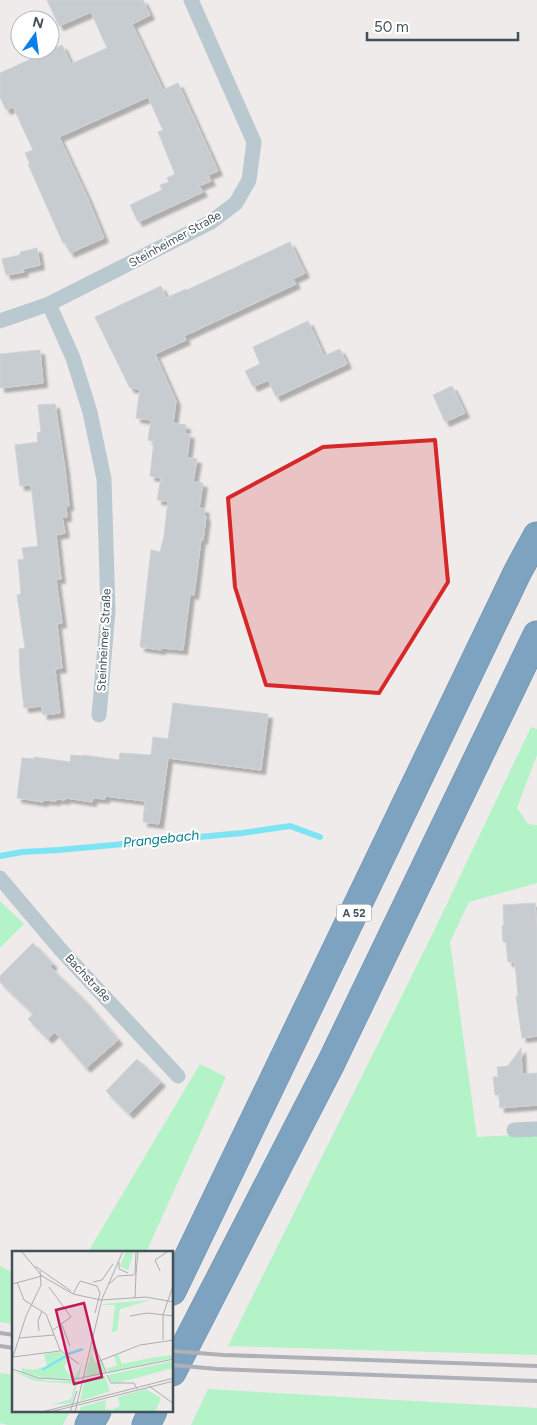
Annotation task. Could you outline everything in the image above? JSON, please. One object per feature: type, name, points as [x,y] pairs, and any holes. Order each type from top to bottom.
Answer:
[{"type":"highway","name":"A 52","points":[[174,1287],[514,580],[537,536]]},
{"type":"highway","points":[[174,1368],[331,1063],[537,635]]},
{"type":"highway","points":[[174,1379],[188,1342]]},
{"type":"highway","points":[[89,1425],[96,1412]]},
{"type":"highway","points":[[106,1425],[112,1412]]},
{"type":"highway","points":[[146,1425],[152,1412]]},
{"type":"highway","points":[[158,1425],[163,1412]]},
{"type":"street","name":"Steinheimer Straße","points":[[0,321],[49,304],[211,222],[236,203],[249,180],[254,142],[191,0]]},
{"type":"street","name":"Steinheimer Straße","points":[[49,304],[74,358],[90,412],[104,479],[108,611],[100,715]]},
{"type":"street","name":"Bachstraße","points":[[0,878],[60,949],[178,1076]]},
{"type":"street","points":[[514,1130],[537,1129]]},
{"type":"highlighted area","points":[[435,440],[448,582],[379,693],[266,685],[235,587],[228,498],[323,447]]},
{"type":"green space","points":[[531,727],[537,729],[537,755],[517,808],[528,824],[537,825],[537,883],[469,902],[450,942],[477,1137],[537,1134],[537,1355],[228,1346],[433,933]]},
{"type":"green space","points":[[0,901],[24,924],[0,948]]},
{"type":"green space","points":[[200,1064],[226,1077],[146,1251],[89,1251]]},
{"type":"green space","points":[[0,1266],[12,1272],[12,1324],[0,1322]]},
{"type":"green space","points":[[0,1373],[12,1375],[12,1412],[70,1412],[63,1425],[8,1425],[0,1423]]},
{"type":"green space","points":[[208,1389],[537,1408],[537,1425],[191,1425]]},
{"type":"building","points":[[47,0],[143,0],[150,15],[132,24],[163,90],[178,83],[218,171],[208,175],[211,181],[199,186],[203,192],[138,222],[130,205],[162,190],[160,185],[169,182],[167,178],[175,174],[158,132],[163,130],[148,97],[59,137],[104,238],[70,253],[65,242],[63,243],[28,164],[30,164],[25,153],[33,150],[13,107],[6,110],[0,97],[0,73],[29,60],[60,60],[60,46],[62,45],[71,64],[107,48],[91,12],[60,26],[60,10],[52,10]]},
{"type":"building","points":[[290,242],[305,273],[293,279],[296,284],[184,336],[186,340],[155,354],[176,401],[173,423],[186,425],[185,434],[190,434],[187,458],[197,459],[193,482],[203,483],[199,508],[205,509],[204,516],[206,516],[194,595],[190,594],[183,650],[162,648],[161,650],[140,647],[151,550],[160,552],[168,501],[157,500],[161,478],[150,476],[154,441],[148,440],[151,420],[136,418],[140,389],[130,388],[95,317],[161,286],[166,298],[187,290]]},
{"type":"building","points":[[37,248],[40,265],[23,269],[24,272],[6,275],[2,259],[20,255],[20,252]]},
{"type":"building","points":[[308,321],[324,356],[340,349],[347,364],[276,397],[268,380],[253,387],[245,371],[260,364],[253,347]]},
{"type":"building","points":[[40,350],[43,383],[0,388],[0,354]]},
{"type":"building","points":[[452,386],[465,413],[445,422],[433,395]]},
{"type":"building","points":[[55,404],[69,506],[66,506],[67,517],[62,517],[65,533],[56,535],[61,579],[56,579],[62,623],[57,624],[62,668],[55,669],[60,713],[43,715],[42,706],[24,708],[20,673],[19,649],[25,648],[17,595],[21,594],[18,560],[24,559],[22,548],[38,546],[31,485],[20,486],[15,445],[38,442],[37,433],[41,432],[38,405]]},
{"type":"building","points":[[173,703],[268,714],[261,770],[168,758],[159,824],[143,822],[145,801],[105,796],[105,799],[93,798],[92,802],[66,798],[65,800],[57,799],[56,801],[44,800],[43,802],[17,798],[22,758],[34,759],[34,757],[70,762],[71,755],[119,760],[120,753],[151,755],[153,737],[168,739]]},
{"type":"building","points":[[535,903],[537,926],[537,1036],[522,1038],[516,996],[518,996],[515,962],[508,962],[506,942],[503,942],[503,905]]},
{"type":"building","points":[[33,943],[53,964],[50,967],[85,1001],[118,1040],[86,1068],[55,1032],[48,1039],[28,1019],[33,1014],[0,982],[0,976]]},
{"type":"building","points":[[521,1048],[522,1074],[537,1073],[537,1105],[500,1108],[499,1095],[495,1095],[493,1077],[498,1077],[497,1067],[508,1066]]},
{"type":"building","points":[[137,1059],[161,1082],[129,1114],[106,1091]]},
{"type":"waterway","name":"Prangebach","points":[[0,856],[22,852],[242,833],[290,826],[320,837]]},
{"type":"railway","points":[[0,1333],[12,1335]]},
{"type":"railway","points":[[0,1346],[12,1348]]},
{"type":"railway","points":[[174,1351],[224,1355],[537,1366]]},
{"type":"railway","points":[[174,1365],[217,1369],[537,1381]]}]
